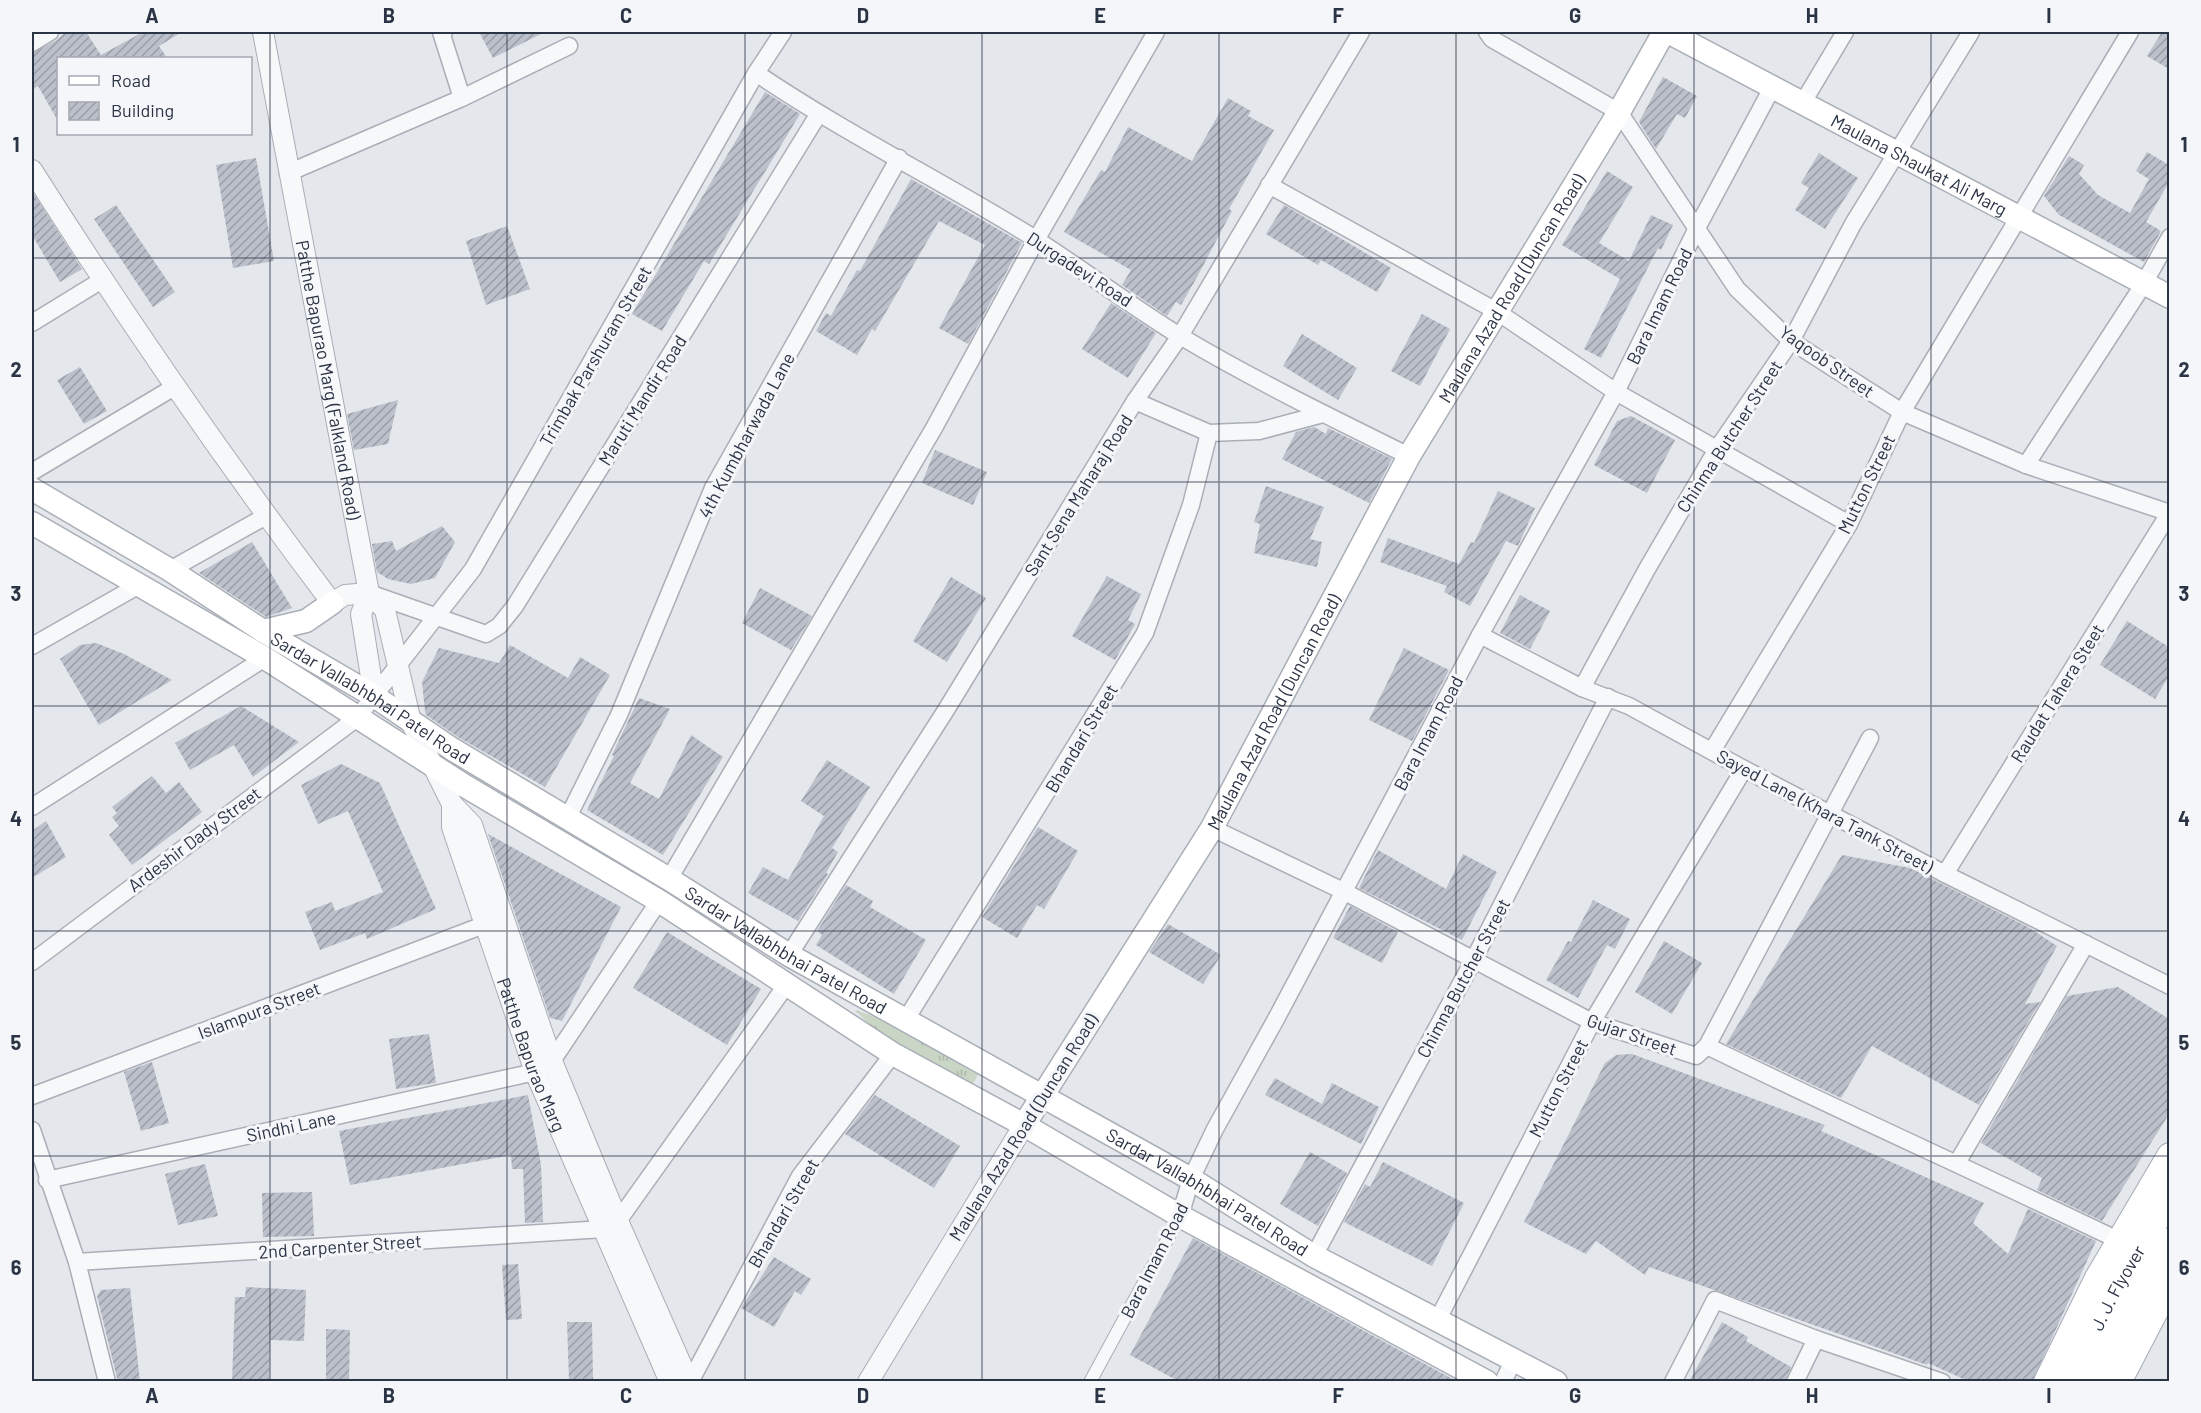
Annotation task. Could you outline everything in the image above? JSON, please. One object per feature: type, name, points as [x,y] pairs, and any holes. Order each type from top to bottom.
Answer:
[{"type":"main road","name":"Maulana Azad Road (Duncan Road)","points":[[1023,1125],[1212,828],[1409,456],[1666,32]]},
{"type":"main road","name":"Maulana Shaukat Ali Marg","points":[[1666,32],[2169,297]]},
{"type":"main road","name":"Sardar Vallabhbhai Patel Road","points":[[32,489],[170,570],[263,631],[374,696],[411,722],[789,955],[1191,1179],[1314,1256],[1556,1382]]},
{"type":"main road","name":"Sardar Vallabhbhai Patel Road","points":[[32,523],[265,657],[465,786],[659,901],[892,1054],[1023,1125],[1180,1216],[1487,1382]]},
{"type":"main road","points":[[263,631],[306,621],[332,603]]},
{"type":"main road","points":[[2047,1382],[2098,1278],[2169,1156]]},
{"type":"main road","name":"J. J. Flyover","points":[[2069,1382],[2116,1287],[2169,1196]]},
{"type":"main road","points":[[2095,1382],[2136,1298],[2169,1241]]},
{"type":"main road","points":[[2118,1382],[2169,1282]]},
{"type":"street","points":[[32,44],[50,32]]},
{"type":"street","name":"Patthe Bapurao Marg (Falkland Road)","points":[[263,32],[369,593],[385,610],[411,722]]},
{"type":"street","points":[[444,32],[441,33],[462,98]]},
{"type":"street","name":"Trimbak Parshuram Street","points":[[397,664],[473,569],[756,73],[783,32]]},
{"type":"street","points":[[669,879],[934,428],[1036,240],[1156,32]]},
{"type":"street","name":"Sant Sena Maharaj Road","points":[[789,955],[946,710],[1135,401],[1180,336],[1361,32]]},
{"type":"street","name":"Yaqoob Street","points":[[1487,32],[1492,39],[1619,112],[1737,289],[1791,341],[1902,412],[2026,465],[2169,513]]},
{"type":"street","points":[[1802,104],[1845,32]]},
{"type":"street","name":"Chinma Butcher Street","points":[[1582,688],[1647,568],[1717,449],[1791,341],[1853,224],[1971,32]]},
{"type":"street","name":"Mutton Street","points":[[1712,751],[1849,524],[1902,412],[2130,32]]},
{"type":"street","points":[[288,173],[462,98],[569,46]]},
{"type":"street","name":"Durgadevi Road","points":[[756,73],[818,115],[898,158],[1036,240],[1180,336],[1323,414],[1409,456]]},
{"type":"street","name":"Bara Imam Road","points":[[1090,1382],[1180,1216],[1191,1179],[1215,1129],[1480,635],[1616,392],[1697,228],[1772,88]]},
{"type":"street","name":"Maruti Mandir Road","points":[[436,615],[486,634],[499,626],[514,606],[818,115]]},
{"type":"street","name":"4th Kumbharwada Lane","points":[[567,819],[620,715],[713,488],[898,158]]},
{"type":"street","points":[[32,170],[102,280],[266,516],[332,603],[345,595],[369,593],[436,615]]},
{"type":"street","points":[[1269,185],[1496,311],[1616,392],[1849,524]]},
{"type":"street","points":[[2026,465],[2143,285],[2169,237]]},
{"type":"street","points":[[32,323],[102,280]]},
{"type":"street","points":[[32,472],[176,386]]},
{"type":"street","points":[[1135,401],[1209,433],[1259,430],[1323,414]]},
{"type":"street","name":"Bhandari Street","points":[[905,1021],[1145,633],[1191,506],[1209,433]]},
{"type":"street","name":"Raudat Tahera Steet","points":[[1945,874],[2169,513]]},
{"type":"street","points":[[170,570],[266,516]]},
{"type":"street","points":[[32,646],[141,584]]},
{"type":"street","points":[[369,593],[362,614],[374,696]]},
{"type":"street","name":"Sayed Lane (Khara Tank Street)","points":[[1480,635],[1582,688],[1608,698],[1945,874],[2169,986]]},
{"type":"street","points":[[32,807],[265,657]]},
{"type":"street","name":"Ardeshir Dady Street","points":[[32,962],[357,718],[397,664]]},
{"type":"street","name":"Chimna Butcher Street","points":[[1314,1256],[1473,961],[1608,698]]},
{"type":"street","name":"Patthe Bapurao Marg","points":[[411,722],[452,804],[452,827],[494,921],[535,1072],[611,1226],[670,1382]]},
{"type":"street","points":[[1870,738],[1832,814],[1707,1046],[1855,1119],[1957,1163],[2120,1241]]},
{"type":"street","name":"Mutton Street","points":[[1438,1319],[1592,1022],[1744,769]]},
{"type":"street","name":"Gujar Street","points":[[1212,828],[1343,891],[1592,1022],[1696,1056],[1707,1046]]},
{"type":"street","points":[[535,1072],[552,1061],[659,901]]},
{"type":"street","points":[[494,921],[552,1061],[611,1226],[690,1382]]},
{"type":"street","name":"Islampura Street","points":[[32,1096],[494,921]]},
{"type":"street","points":[[1957,1163],[2086,944]]},
{"type":"street","points":[[611,1226],[787,984]]},
{"type":"street","name":"Bhandari Street","points":[[690,1382],[800,1176],[892,1054]]},
{"type":"street","name":"Sindhi Lane","points":[[47,1180],[535,1072]]},
{"type":"street","name":"Maulana Azad Road (Duncan Road)","points":[[868,1382],[1023,1125]]},
{"type":"street","points":[[32,1130],[47,1180],[77,1262],[107,1382]]},
{"type":"street","name":"2nd Carpenter Street","points":[[77,1262],[611,1226]]},
{"type":"street","points":[[1673,1382],[1715,1300],[1816,1339],[1942,1382]]},
{"type":"street","points":[[1795,1382],[1816,1339]]},
{"type":"street","points":[[1503,1382],[1514,1359]]},
{"type":"green space","points":[[855,1010],[891,1022],[978,1075],[970,1089],[882,1037]]},
{"type":"building","points":[[66,32],[86,32],[101,55],[143,32],[182,32],[159,46],[166,57],[57,57],[57,119],[38,86],[32,90],[32,53],[55,41]]},
{"type":"building","points":[[479,32],[545,32],[493,58]]},
{"type":"building","points":[[2162,32],[2169,32],[2169,69],[2147,56]]},
{"type":"building","points":[[1663,77],[1697,96],[1685,118],[1677,114],[1656,149],[1639,122]]},
{"type":"building","points":[[765,92],[800,114],[709,264],[704,261],[662,331],[632,314]]},
{"type":"building","points":[[1228,98],[1251,111],[1248,116],[1274,130],[1229,209],[1232,211],[1196,279],[1181,305],[1176,302],[1167,316],[1122,285],[1131,270],[1064,232],[1101,170],[1105,172],[1128,127],[1192,161]]},
{"type":"building","points":[[2147,152],[2169,165],[2169,182],[2146,222],[2161,231],[2144,262],[2059,215],[2044,196],[2069,156],[2084,165],[2079,174],[2098,195],[2130,213],[2149,179],[2136,171]]},
{"type":"building","points":[[1819,153],[1858,178],[1825,229],[1795,210],[1809,188],[1801,183]]},
{"type":"building","points":[[256,158],[274,261],[233,268],[216,165]]},
{"type":"building","points":[[1607,171],[1633,187],[1599,243],[1629,261],[1651,215],[1673,225],[1661,250],[1658,248],[1601,358],[1584,349],[1620,279],[1562,245]]},
{"type":"building","points":[[911,179],[1022,243],[968,344],[939,328],[985,245],[939,221],[875,331],[872,329],[857,355],[816,331],[826,313],[831,316],[857,270],[860,271]]},
{"type":"building","points":[[32,191],[82,269],[60,282],[32,235]]},
{"type":"building","points":[[116,205],[175,292],[153,307],[94,219]]},
{"type":"building","points":[[1284,205],[1391,268],[1377,292],[1321,260],[1318,265],[1266,234]]},
{"type":"building","points":[[507,226],[530,289],[486,305],[466,241]]},
{"type":"building","points":[[1111,303],[1156,333],[1128,378],[1082,349]]},
{"type":"building","points":[[1422,314],[1450,329],[1420,386],[1391,371]]},
{"type":"building","points":[[1302,334],[1357,368],[1338,400],[1283,366]]},
{"type":"building","points":[[80,367],[107,411],[84,424],[57,380]]},
{"type":"building","points":[[398,400],[388,444],[354,450],[347,414]]},
{"type":"building","points":[[1631,416],[1675,440],[1647,493],[1594,465],[1617,421]]},
{"type":"building","points":[[1314,427],[1326,434],[1328,428],[1392,459],[1369,503],[1282,459],[1296,432]]},
{"type":"building","points":[[935,450],[987,472],[973,505],[922,483]]},
{"type":"building","points":[[1266,486],[1324,507],[1310,539],[1322,542],[1317,567],[1254,553],[1260,524],[1254,522]]},
{"type":"building","points":[[1498,491],[1535,508],[1518,546],[1506,541],[1470,606],[1444,592],[1447,586],[1380,562],[1388,538],[1459,564],[1471,542],[1474,543]]},
{"type":"building","points":[[442,526],[455,542],[435,578],[411,584],[388,579],[377,572],[372,544],[392,541],[396,551]]},
{"type":"building","points":[[252,542],[292,608],[266,617],[199,573]]},
{"type":"building","points":[[1107,576],[1141,594],[1128,620],[1135,624],[1115,660],[1072,636]]},
{"type":"building","points":[[951,577],[986,598],[947,662],[913,641]]},
{"type":"building","points":[[760,588],[812,616],[791,650],[742,623]]},
{"type":"building","points":[[1520,595],[1550,611],[1530,649],[1500,633]]},
{"type":"building","points":[[2127,621],[2169,647],[2169,676],[2155,699],[2100,665]]},
{"type":"building","points":[[96,643],[124,654],[172,680],[99,725],[60,659],[80,645]]},
{"type":"building","points":[[510,645],[568,678],[580,657],[610,675],[545,787],[458,737],[426,715],[425,711],[422,682],[439,648],[499,663]]},
{"type":"building","points":[[1404,648],[1449,670],[1412,741],[1369,720]]},
{"type":"building","points":[[639,698],[670,709],[630,783],[659,799],[691,735],[723,757],[663,855],[587,810]]},
{"type":"building","points":[[241,706],[299,742],[253,777],[234,745],[190,770],[175,743]]},
{"type":"building","points":[[827,760],[870,787],[832,848],[838,852],[826,873],[828,874],[798,921],[748,893],[763,867],[788,880],[824,816],[801,801]]},
{"type":"building","points":[[341,764],[380,783],[436,909],[367,939],[365,933],[320,950],[305,912],[332,902],[335,911],[383,892],[348,811],[318,824],[301,785]]},
{"type":"building","points":[[152,776],[166,793],[179,782],[202,812],[132,865],[109,835],[119,826],[112,817],[117,813],[112,807]]},
{"type":"building","points":[[46,821],[66,857],[32,878],[32,831]]},
{"type":"building","points":[[1038,827],[1078,851],[1044,909],[1037,905],[1017,938],[982,917]]},
{"type":"building","points":[[488,834],[621,907],[562,1021],[550,1018]]},
{"type":"building","points":[[1378,850],[1446,889],[1463,854],[1497,872],[1462,940],[1359,888]]},
{"type":"building","points":[[1842,855],[1910,868],[2028,927],[2057,946],[2025,1004],[2040,1002],[1979,1105],[1872,1046],[1841,1098],[1726,1044]]},
{"type":"building","points":[[846,885],[873,901],[870,907],[926,940],[894,994],[816,945],[822,935],[817,931]]},
{"type":"building","points":[[1593,900],[1630,919],[1615,949],[1607,945],[1578,998],[1546,980],[1568,941],[1571,942]]},
{"type":"building","points":[[1350,906],[1398,932],[1382,963],[1333,938]]},
{"type":"building","points":[[1168,924],[1221,955],[1203,984],[1149,952]]},
{"type":"building","points":[[667,932],[761,989],[727,1045],[633,988]]},
{"type":"building","points":[[1664,941],[1702,963],[1672,1014],[1635,992]]},
{"type":"building","points":[[2118,987],[2169,1019],[2169,1114],[2102,1221],[2037,1190],[2042,1178],[1981,1143],[2067,996]]},
{"type":"building","points":[[429,1034],[436,1083],[396,1089],[389,1039]]},
{"type":"building","points":[[1632,1054],[1825,1125],[1821,1131],[1984,1203],[1973,1223],[2008,1254],[2028,1209],[2096,1241],[2032,1382],[1970,1382],[1928,1363],[1927,1365],[1649,1267],[1645,1275],[1596,1241],[1586,1254],[1524,1222],[1605,1063],[1616,1055]]},
{"type":"building","points":[[152,1062],[169,1123],[141,1131],[124,1072]]},
{"type":"building","points":[[1275,1078],[1322,1104],[1332,1083],[1379,1107],[1361,1144],[1265,1095]]},
{"type":"building","points":[[528,1095],[541,1165],[543,1222],[525,1223],[523,1169],[512,1169],[511,1155],[350,1185],[339,1131]]},
{"type":"building","points":[[875,1095],[960,1146],[934,1188],[845,1134]]},
{"type":"building","points":[[1310,1152],[1347,1173],[1318,1226],[1280,1204]]},
{"type":"building","points":[[1383,1162],[1464,1203],[1432,1266],[1344,1222],[1365,1184],[1370,1187]]},
{"type":"building","points":[[205,1164],[218,1216],[178,1225],[165,1174]]},
{"type":"building","points":[[312,1192],[314,1236],[263,1237],[262,1193]]},
{"type":"building","points":[[1193,1238],[1458,1382],[1180,1382],[1130,1355]]},
{"type":"building","points":[[774,1257],[811,1279],[801,1295],[795,1291],[774,1327],[741,1308]]},
{"type":"building","points":[[518,1264],[522,1319],[506,1320],[502,1265]]},
{"type":"building","points":[[246,1287],[306,1290],[304,1341],[270,1340],[269,1382],[232,1382],[235,1297],[245,1297]]},
{"type":"building","points":[[130,1288],[140,1382],[118,1382],[97,1296],[101,1290]]},
{"type":"building","points":[[567,1322],[592,1322],[593,1380],[569,1380]]},
{"type":"building","points":[[1722,1322],[1748,1337],[1746,1341],[1791,1367],[1785,1382],[1689,1382]]},
{"type":"building","points":[[326,1329],[350,1330],[349,1382],[326,1382]]}]
